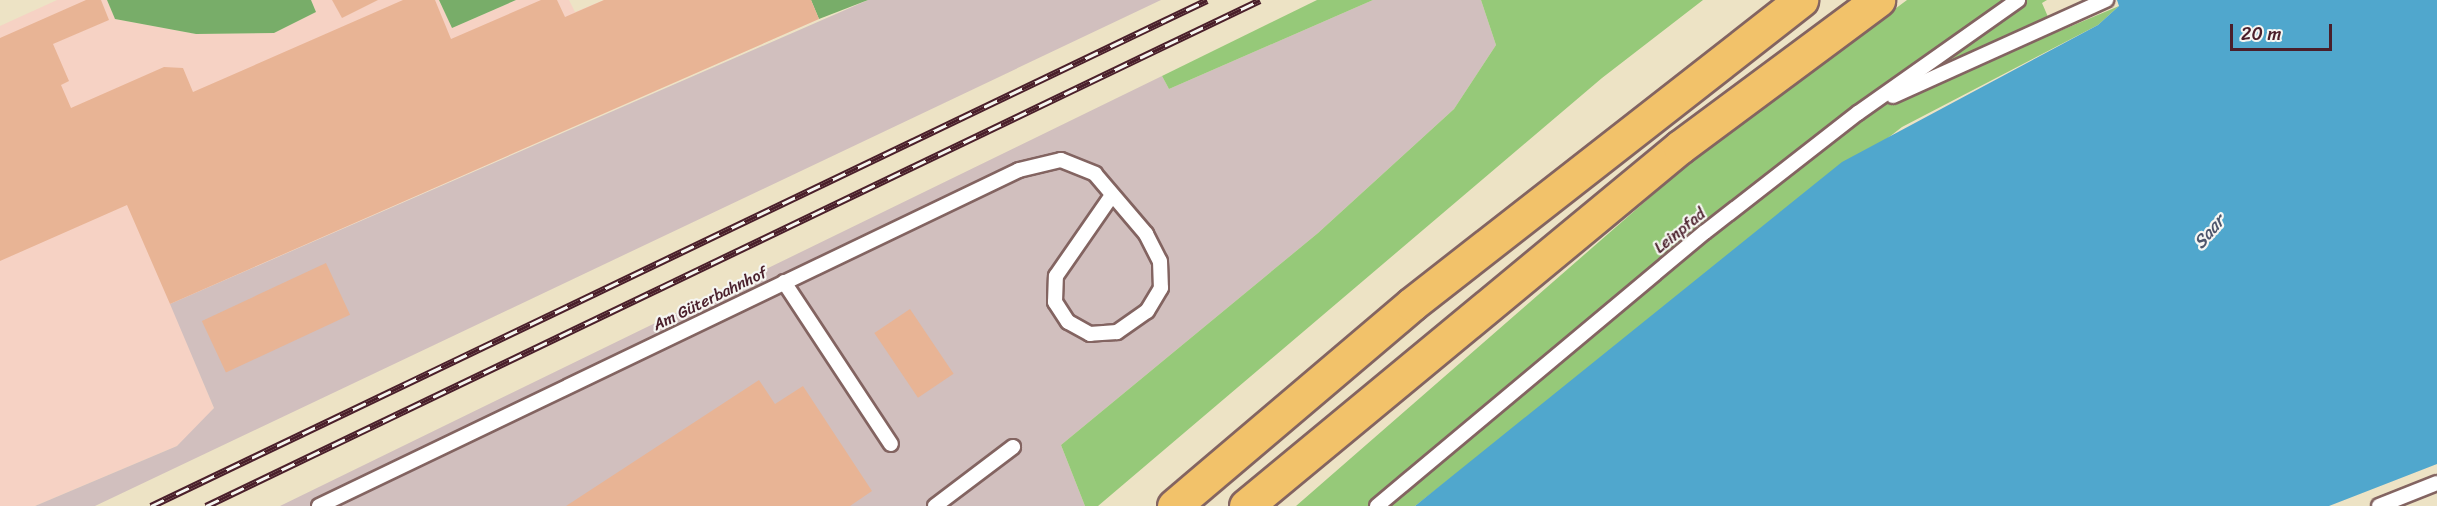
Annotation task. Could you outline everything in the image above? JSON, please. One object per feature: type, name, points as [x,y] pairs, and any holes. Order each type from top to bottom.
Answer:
[{"type":"highway","points":[[1174,506],[1412,304],[1801,0]]},
{"type":"highway","points":[[1246,506],[1680,147],[1878,0]]},
{"type":"lane","name":"Leinpfad","points":[[1377,506],[1705,232],[1858,113],[2019,0]]},
{"type":"lane","points":[[1858,113],[2106,0]]},
{"type":"lane","name":"Am Güterbahnhof","points":[[319,506],[1019,170],[1061,160],[1095,174],[1146,234],[1160,261],[1161,288],[1147,311],[1117,332],[1090,334],[1068,322],[1055,302],[1056,276],[1112,195]]},
{"type":"lane","points":[[784,282],[891,444]]},
{"type":"lane","points":[[935,506],[1013,447]]},
{"type":"lane","points":[[2379,506],[2437,483]]},
{"type":"shaded area","points":[[57,0],[107,0],[115,19],[196,34],[274,33],[316,12],[311,0],[439,0],[452,28],[516,0],[569,0],[575,12],[604,0],[811,0],[819,19],[171,304],[214,408],[200,426],[177,446],[35,506],[0,506],[0,26]]},
{"type":"shaded area","points":[[868,0],[1161,0],[95,506],[35,506],[177,446],[214,408],[170,304]]},
{"type":"shaded area","points":[[1373,0],[1481,0],[1496,45],[1454,109],[1318,233],[1061,445],[1085,506],[280,506],[1162,76],[1169,89]]},
{"type":"green space","points":[[107,0],[311,0],[316,12],[274,33],[196,34],[115,19]]},
{"type":"green space","points":[[439,0],[516,0],[452,28]]},
{"type":"green space","points":[[811,0],[868,0],[819,19]]},
{"type":"green space","points":[[1317,0],[1373,0],[1169,89],[1162,76]]},
{"type":"green space","points":[[1481,0],[1703,0],[1602,78],[1098,506],[1085,506],[1061,445],[1318,233],[1454,109],[1496,45]]},
{"type":"green space","points":[[1907,0],[2047,0],[2042,3],[2055,33],[2119,6],[2098,25],[1902,127],[1415,506],[1296,506],[1694,159]]},
{"type":"water","name":"Saar","points":[[2117,0],[2437,0],[2437,464],[2329,506],[1415,506],[1842,162],[2098,25],[2119,6]]},
{"type":"building","points":[[86,0],[101,0],[109,20],[53,44],[69,81],[61,85],[71,108],[164,67],[183,68],[193,92],[403,0],[435,0],[451,39],[541,0],[557,0],[565,17],[604,0],[811,0],[819,19],[170,304],[127,205],[0,261],[0,38]]},
{"type":"building","points":[[332,0],[378,0],[342,18]]},
{"type":"building","points":[[326,263],[350,315],[226,373],[202,321]]},
{"type":"building","points":[[910,309],[954,374],[918,398],[874,333]]},
{"type":"building","points":[[759,380],[775,404],[803,386],[872,491],[850,506],[566,506]]},
{"type":"railway","points":[[151,506],[1207,0]]},
{"type":"railway","points":[[206,506],[1260,0]]}]
